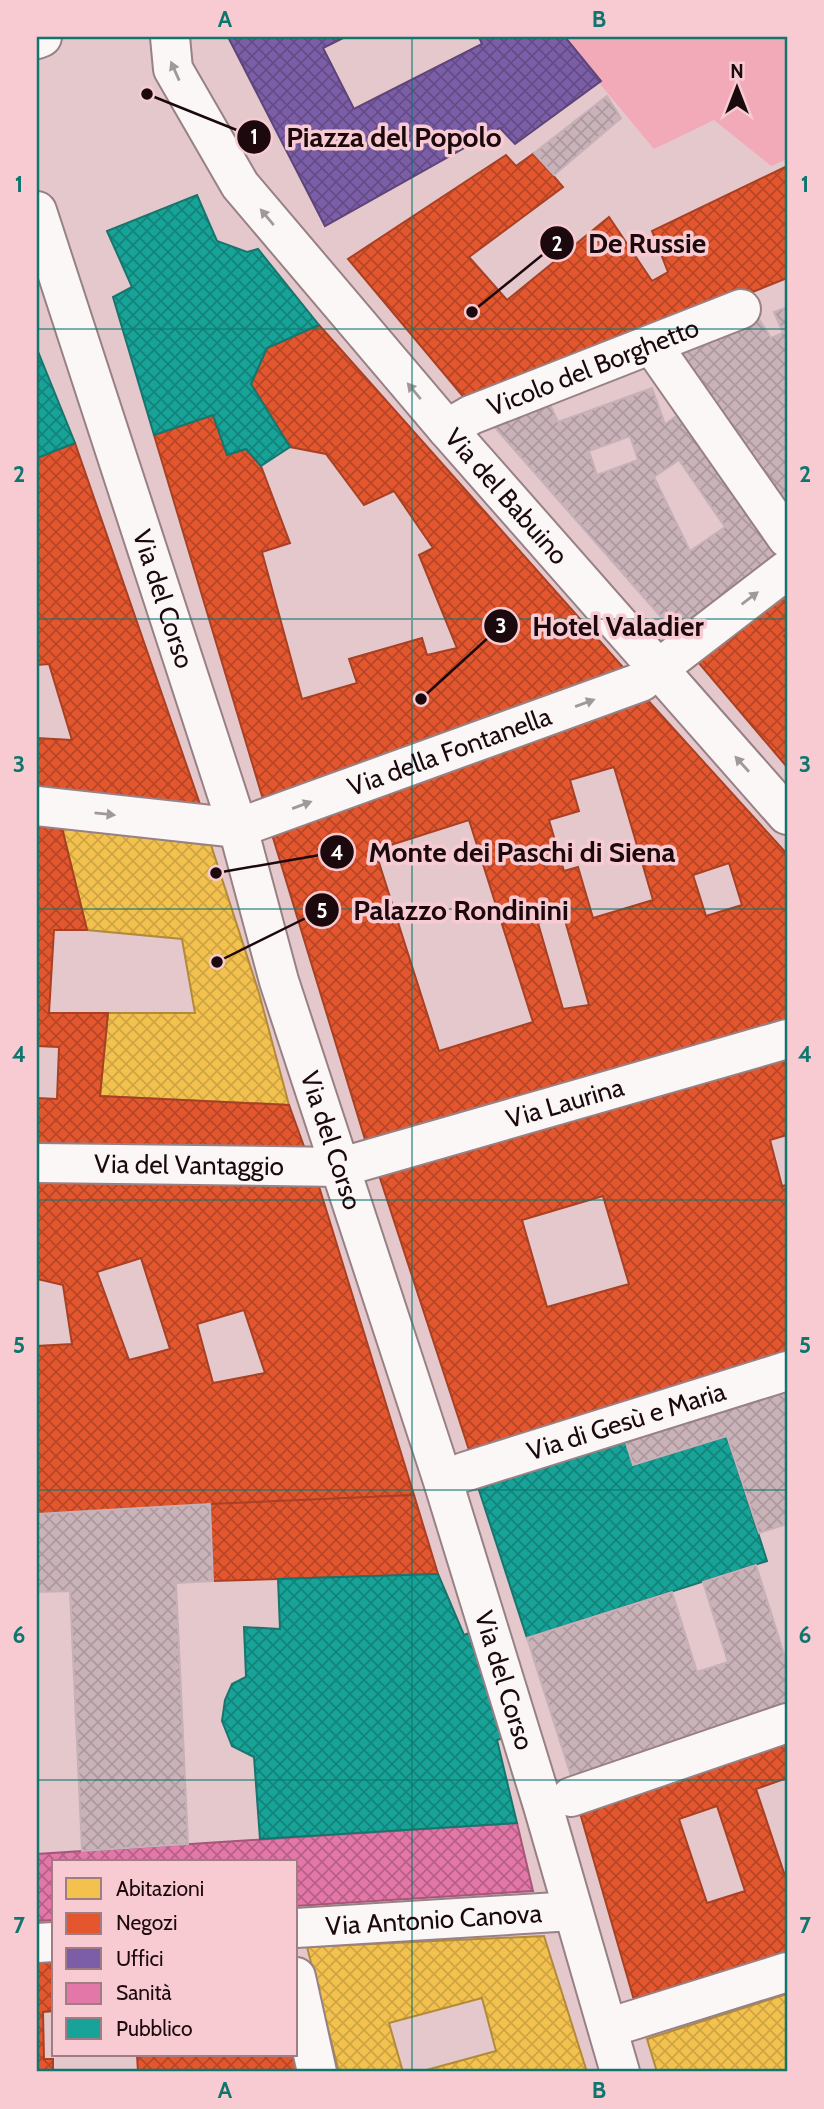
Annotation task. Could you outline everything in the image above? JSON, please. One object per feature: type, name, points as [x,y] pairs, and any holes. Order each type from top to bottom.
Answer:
[{"type":"street","points":[[37,38],[42,37]]},
{"type":"street","name":"Via del Babuino","points":[[170,37],[173,69],[232,173],[447,429],[787,815]]},
{"type":"street","name":"Via del Corso","points":[[37,211],[238,828],[279,981],[442,1478],[620,2072]]},
{"type":"street","name":"Vicolo del Borghetto","points":[[447,429],[471,415],[741,309]]},
{"type":"street","points":[[652,345],[787,538]]},
{"type":"street","name":"Via della Fontanella","points":[[238,828],[641,682],[787,570]]},
{"type":"street","points":[[37,806],[238,828]]},
{"type":"street","name":"Via Laurina","points":[[342,1167],[787,1039]]},
{"type":"street","name":"Via del Vantaggio","points":[[37,1163],[342,1167]]},
{"type":"street","name":"Via di Gesù e Maria","points":[[464,1472],[787,1371]]},
{"type":"street","points":[[571,1797],[787,1723]]},
{"type":"street","name":"Via Antonio Canova","points":[[298,1928],[573,1911]]},
{"type":"street","points":[[627,2022],[787,1972]]},
{"type":"street","points":[[298,1986],[317,2072]]},
{"type":"shaded area","points":[[561,37],[787,37],[787,159],[771,166],[714,120],[654,149]]},
{"type":"building: Abitazioni","points":[[62,828],[211,845],[259,993],[289,1105],[100,1096],[108,1013],[195,1013],[182,939],[87,930]]},
{"type":"building: Abitazioni","points":[[544,1936],[587,2072],[419,2072],[496,2051],[482,1998],[389,2023],[403,2072],[339,2072],[307,1947]]},
{"type":"building: Abitazioni","points":[[787,1994],[787,2072],[657,2072],[647,2039]]},
{"type":"building: Negozi","points":[[534,153],[563,187],[469,257],[507,300],[609,217],[652,281],[668,272],[652,231],[787,166],[787,278],[471,406],[348,259],[506,155],[516,166]]},
{"type":"building: Negozi","points":[[319,325],[629,674],[265,806],[154,435],[213,415],[227,455],[246,449],[261,466],[290,543],[262,552],[302,699],[357,683],[349,659],[422,638],[427,655],[457,648],[419,555],[433,548],[394,491],[364,505],[326,454],[290,447],[251,384],[267,348]]},
{"type":"building: Negozi","points":[[75,443],[201,807],[37,792],[37,738],[72,740],[49,664],[37,665],[37,458]]},
{"type":"building: Negozi","points":[[787,585],[787,634],[784,636],[787,640],[787,767],[692,655]]},
{"type":"building: Negozi","points":[[644,696],[787,854],[787,1020],[367,1146],[271,831]],"holes":[[[614,767],[653,900],[593,918],[578,867],[564,871],[549,820],[579,811],[570,780]],[[469,820],[533,1022],[439,1051],[375,850]],[[729,863],[742,905],[706,916],[693,875]],[[564,917],[589,1005],[563,1009],[538,923]]]},
{"type":"building: Negozi","points":[[37,825],[62,828],[87,930],[54,930],[49,1013],[108,1013],[100,1096],[289,1105],[306,1152],[37,1147],[37,1098],[57,1099],[59,1047],[37,1046]]},
{"type":"building: Negozi","points":[[787,1055],[787,1135],[770,1140],[782,1186],[787,1185],[787,1352],[470,1453],[378,1172]],"holes":[[[603,1196],[629,1284],[547,1307],[522,1220]]]},
{"type":"building: Negozi","points":[[37,1179],[317,1180],[414,1495],[37,1514],[37,1346],[72,1344],[63,1285],[37,1279]],"holes":[[[141,1258],[170,1349],[129,1360],[97,1272]],[[244,1310],[265,1373],[213,1383],[197,1324]]]},
{"type":"building: Negozi","points":[[414,1495],[438,1574],[213,1581],[210,1504]]},
{"type":"building: Negozi","points":[[787,1744],[787,1778],[756,1789],[784,1873],[787,1872],[787,1958],[636,2007],[580,1813]],"holes":[[[717,1806],[745,1891],[707,1903],[679,1819]]]},
{"type":"building: Negozi","points":[[52,1962],[52,2011],[43,2012],[44,2059],[53,2059],[53,2072],[37,2072],[37,1963]]},
{"type":"building: Negozi","points":[[137,2056],[296,2056],[301,2072],[138,2072]]},
{"type":"building: Uffici","points":[[228,37],[345,37],[323,48],[354,109],[482,44],[479,37],[565,37],[601,81],[515,144],[500,128],[325,226]]},
{"type":"building: Sanità","points":[[517,1823],[533,1891],[298,1906],[298,1860],[52,1860],[52,1920],[37,1921],[37,1854]]},
{"type":"building: Pubblico","points":[[197,195],[217,241],[247,252],[258,249],[319,325],[267,348],[251,384],[290,447],[261,466],[246,449],[227,455],[213,415],[154,435],[113,297],[132,287],[107,231]]},
{"type":"building: Pubblico","points":[[37,349],[75,443],[37,458]]},
{"type":"building: Pubblico","points":[[727,1436],[767,1561],[527,1638],[478,1487],[625,1440],[633,1465]]},
{"type":"building: Pubblico","points":[[438,1574],[464,1635],[472,1632],[504,1738],[497,1740],[517,1823],[260,1839],[254,1757],[232,1746],[222,1721],[225,1700],[232,1684],[246,1677],[244,1627],[280,1629],[278,1579]]},
{"type":"building: Altro","points":[[607,96],[621,118],[554,175],[534,153]]},
{"type":"building: Altro","points":[[787,307],[787,528],[664,349],[755,313],[771,338],[783,333],[774,312]]},
{"type":"building: Altro","points":[[652,388],[665,424],[685,410],[785,554],[675,633],[491,423],[548,400],[558,422]],"holes":[[[630,436],[638,460],[597,475],[589,451]],[[679,460],[725,527],[690,551],[654,477]]]},
{"type":"building: Altro","points":[[787,1389],[787,1524],[759,1533],[727,1436],[633,1465],[625,1440]]},
{"type":"building: Altro","points":[[210,1504],[213,1581],[176,1583],[188,1844],[82,1851],[70,1591],[37,1592],[37,1514]]},
{"type":"building: Altro","points":[[756,1565],[787,1664],[787,1711],[572,1779],[527,1638],[672,1592],[697,1672],[728,1662],[703,1582]]},
{"type":"place","name":"Piazza del Popolo","points":[[147,94]]},
{"type":"place","name":"De Russie","points":[[472,312]]},
{"type":"place","name":"Hotel Valadier","points":[[421,699]]},
{"type":"place","name":"Monte dei Paschi di Siena","points":[[216,873]]},
{"type":"place","name":"Palazzo Rondinini","points":[[217,962]]}]
